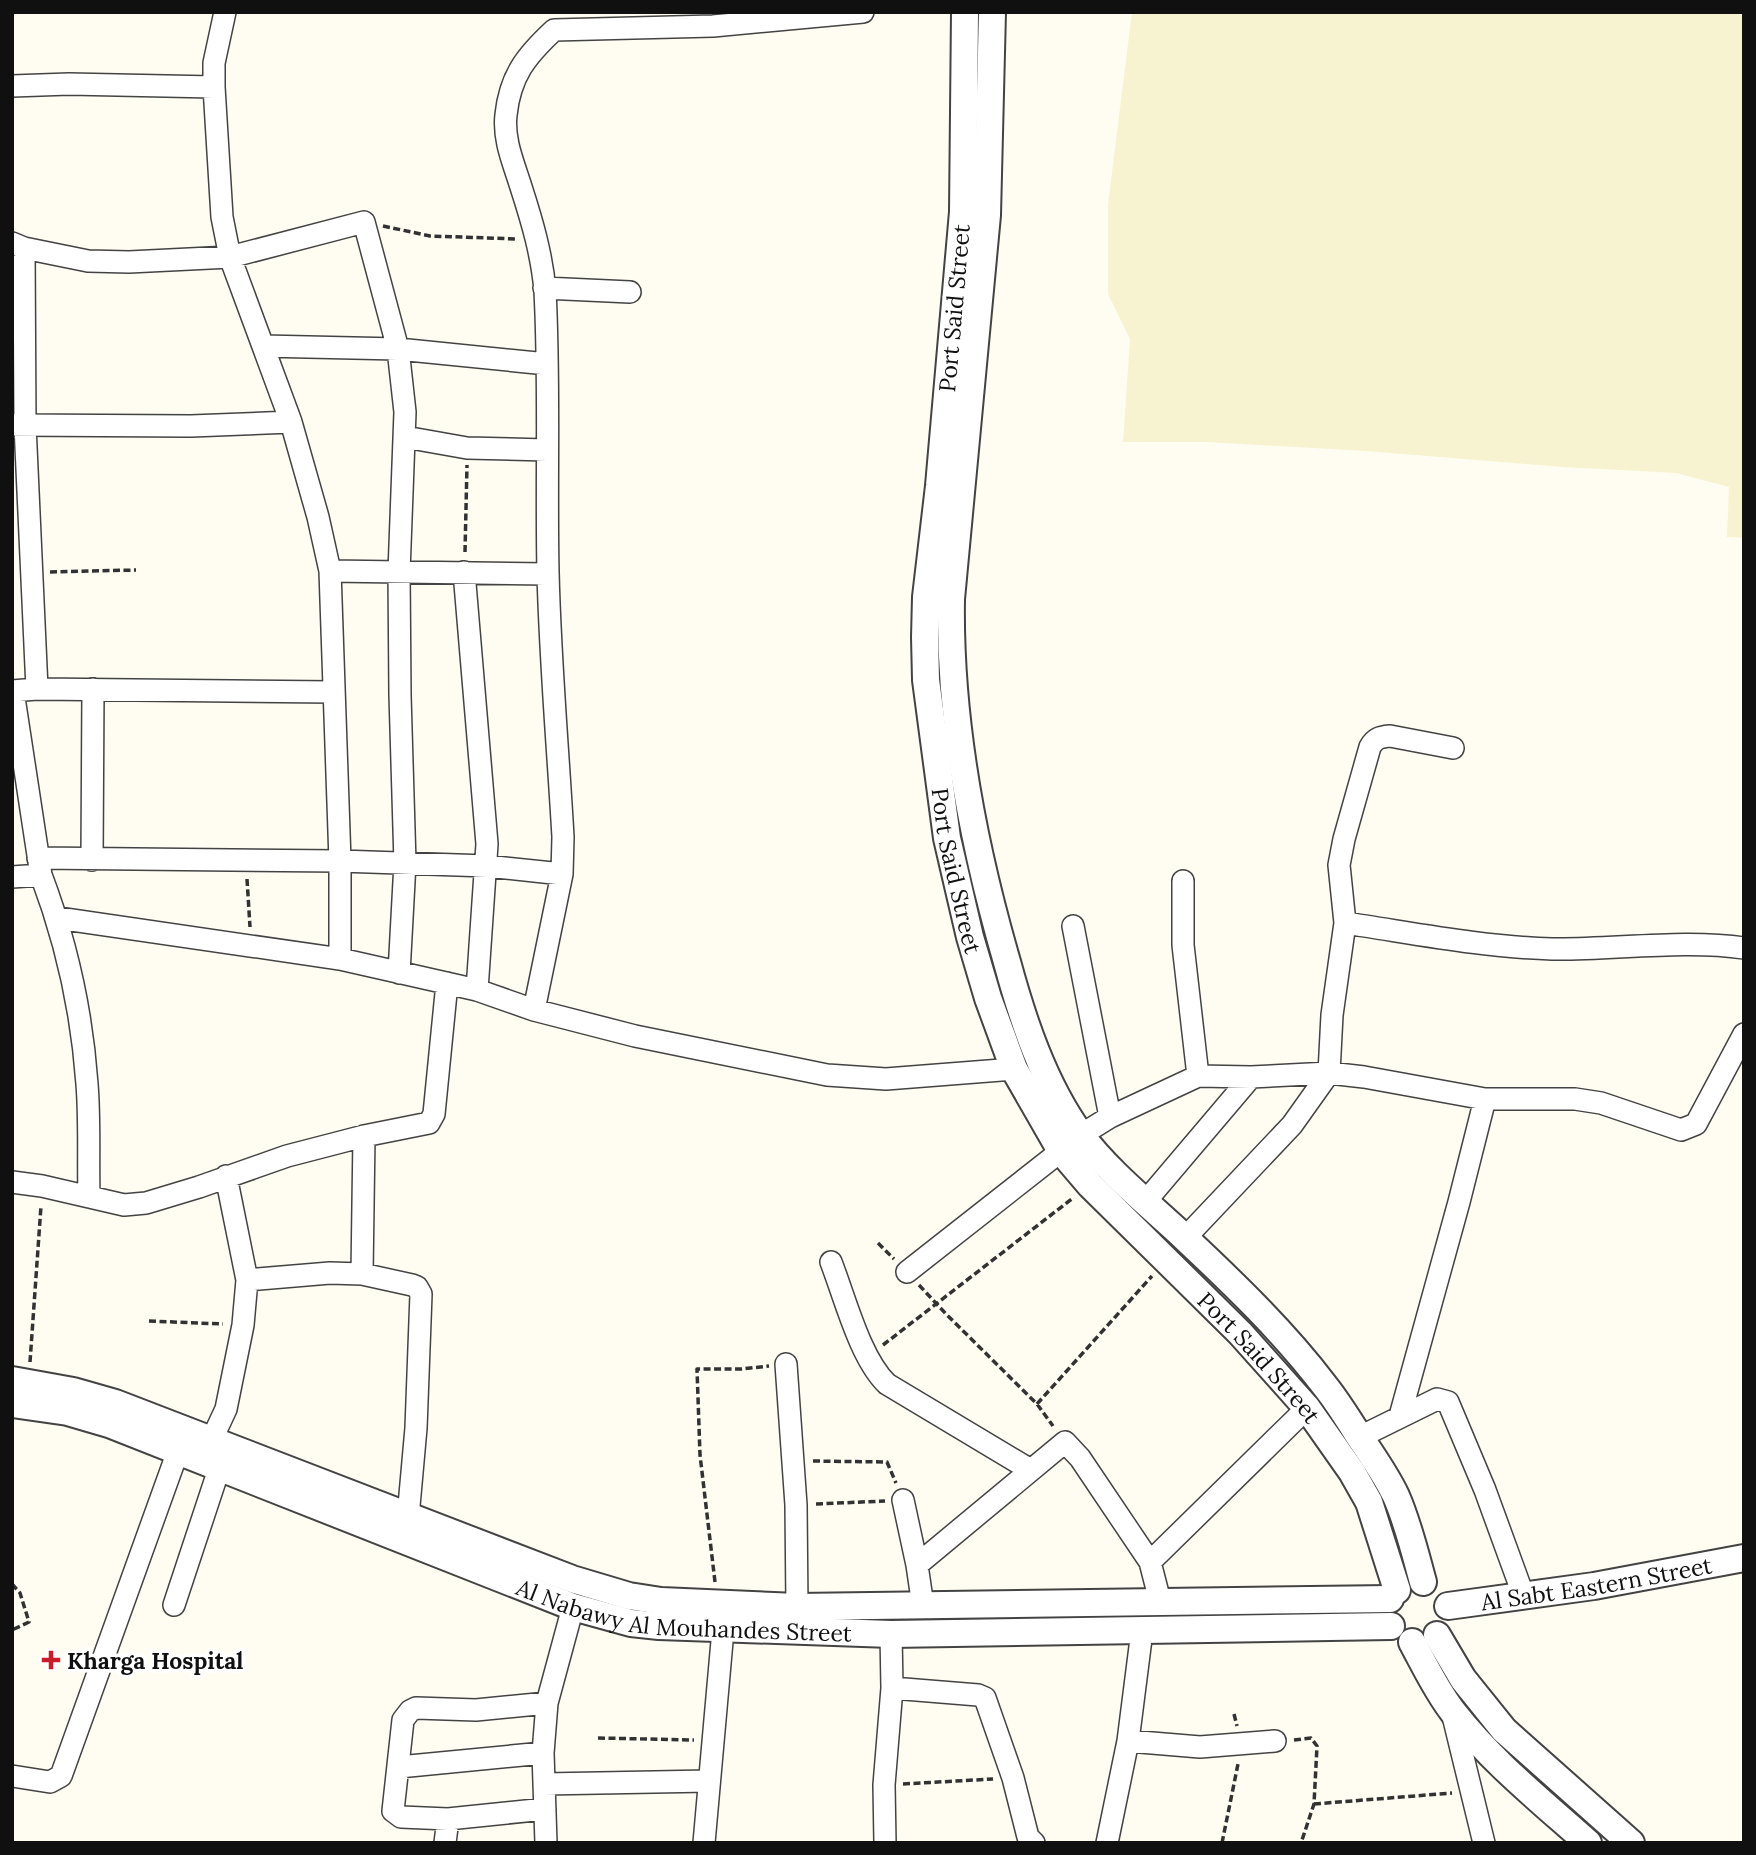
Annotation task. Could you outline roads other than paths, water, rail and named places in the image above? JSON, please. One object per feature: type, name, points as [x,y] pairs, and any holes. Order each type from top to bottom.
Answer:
[{"type":"street","points":[[225,12],[214,63],[222,217],[230,257],[291,422],[330,570],[341,959]]},
{"type":"street","points":[[534,1010],[562,874],[563,837],[548,574],[544,288],[537,240],[506,140],[505,117],[517,75],[530,52],[555,21],[712,19],[863,12]]},
{"type":"street","name":"Port Said Street","points":[[965,12],[963,212],[939,485],[926,597],[926,680],[947,838],[967,925],[988,998],[1014,1069],[1071,1143],[1185,1238],[1295,1349],[1326,1387],[1380,1465],[1396,1496],[1423,1582]]},
{"type":"street","name":"Port Said Street","points":[[992,12],[987,215],[951,598],[951,638],[960,745],[975,833],[994,916],[1015,991],[1042,1066],[1063,1107],[1071,1143],[1090,1185],[1240,1333],[1307,1408],[1352,1472],[1369,1502],[1394,1595]]},
{"type":"street","points":[[12,86],[69,84],[214,87]]},
{"type":"street","points":[[37,689],[19,425],[18,246],[88,261],[129,262],[230,257],[364,222],[398,349],[405,412],[399,572],[405,863],[399,973]]},
{"type":"street","points":[[544,288],[629,292]]},
{"type":"street","points":[[263,346],[398,349],[547,364]]},
{"type":"street","points":[[19,425],[191,426],[291,422]]},
{"type":"street","points":[[405,437],[467,448],[547,450]]},
{"type":"street","points":[[330,570],[548,574]]},
{"type":"street","points":[[464,572],[487,866],[477,990]]},
{"type":"street","points":[[89,1197],[88,1087],[85,1056],[58,918],[39,867],[13,691],[93,689],[333,692]]},
{"type":"street","points":[[92,860],[93,689]]},
{"type":"street","points":[[1185,1238],[1292,1125],[1329,1073],[1332,1015],[1345,923],[1339,865],[1373,741],[1390,736],[1454,748]]},
{"type":"street","points":[[12,877],[39,867],[92,860],[246,859],[487,866],[562,874]]},
{"type":"street","points":[[1183,881],[1183,945],[1198,1076]]},
{"type":"street","points":[[58,918],[341,959],[477,990],[534,1010],[647,1039],[827,1076],[886,1079],[1014,1069]]},
{"type":"street","points":[[1345,923],[1491,944],[1550,948],[1744,948]]},
{"type":"street","points":[[1073,926],[1110,1117]]},
{"type":"street","points":[[12,1182],[42,1186],[124,1205],[146,1203],[199,1188],[287,1156],[429,1123],[434,1118],[447,983]]},
{"type":"street","points":[[988,998],[1015,991]]},
{"type":"street","points":[[907,1272],[1071,1143],[1110,1117],[1198,1076],[1251,1077],[1329,1073],[1485,1099],[1575,1099],[1601,1103],[1681,1130],[1696,1124],[1744,1034]]},
{"type":"street","points":[[1145,1202],[1251,1077]]},
{"type":"street","points":[[1400,1416],[1485,1099]]},
{"type":"street","points":[[362,1274],[364,1136]]},
{"type":"street","points":[[212,1439],[226,1409],[243,1325],[247,1280],[226,1177]]},
{"type":"street","points":[[831,1262],[868,1357],[878,1375],[887,1384],[1029,1469]]},
{"type":"street","points":[[247,1280],[330,1273],[362,1274],[417,1287],[421,1294],[416,1429],[408,1517]]},
{"type":"street","points":[[786,1364],[796,1505],[797,1607]]},
{"type":"street","name":"Al Nabawy Al Mouhandes Street","points":[[21,1381],[116,1403],[600,1589],[721,1617],[891,1634],[1391,1626]]},
{"type":"street","points":[[1360,1437],[1437,1399],[1448,1402],[1485,1490],[1524,1597]]},
{"type":"street","name":"Al Nabawy Al Mouhandes Street","points":[[12,1404],[68,1412],[119,1428],[573,1607],[631,1623],[721,1617],[797,1607],[1394,1595]]},
{"type":"street","points":[[1150,1562],[1307,1408]]},
{"type":"street","points":[[917,1565],[1029,1469],[1065,1442],[1080,1458],[1150,1562],[1160,1601]]},
{"type":"street","points":[[12,1776],[50,1782],[61,1776],[178,1451]]},
{"type":"street","points":[[174,1605],[219,1469]]},
{"type":"street","points":[[903,1500],[923,1606]]},
{"type":"street","name":"Al Sabt Eastern Street","points":[[1448,1606],[1524,1597],[1744,1558]]},
{"type":"street","points":[[1423,1582],[1443,1595],[1448,1606],[1444,1627],[1425,1638],[1404,1639],[1391,1626],[1388,1617],[1394,1595],[1409,1583],[1423,1582]]},
{"type":"street","points":[[545,1843],[542,1754],[547,1703],[573,1607]]},
{"type":"street","points":[[704,1843],[721,1617]]},
{"type":"street","points":[[1107,1843],[1128,1741],[1142,1631]]},
{"type":"street","points":[[885,1843],[884,1785],[892,1688],[891,1634]]},
{"type":"street","points":[[1425,1638],[1434,1684],[1451,1710],[1510,1774],[1588,1843]]},
{"type":"street","points":[[1425,1638],[1463,1679],[1504,1730],[1631,1843]]},
{"type":"street","points":[[892,1688],[983,1697],[1013,1778],[1028,1837],[1034,1843]]},
{"type":"street","points":[[545,1810],[448,1819],[401,1817],[394,1813],[403,1720],[410,1710],[476,1710],[547,1703]]},
{"type":"street","points":[[1451,1710],[1485,1843]]},
{"type":"street","points":[[1128,1741],[1177,1747],[1275,1741]]},
{"type":"street","points":[[399,1767],[542,1754]]},
{"type":"street","points":[[544,1784],[709,1782]]},
{"type":"street","points":[[445,1843],[448,1819]]},
{"type":"place","name":"Kharga Hospital","points":[[51,1660]]}]
